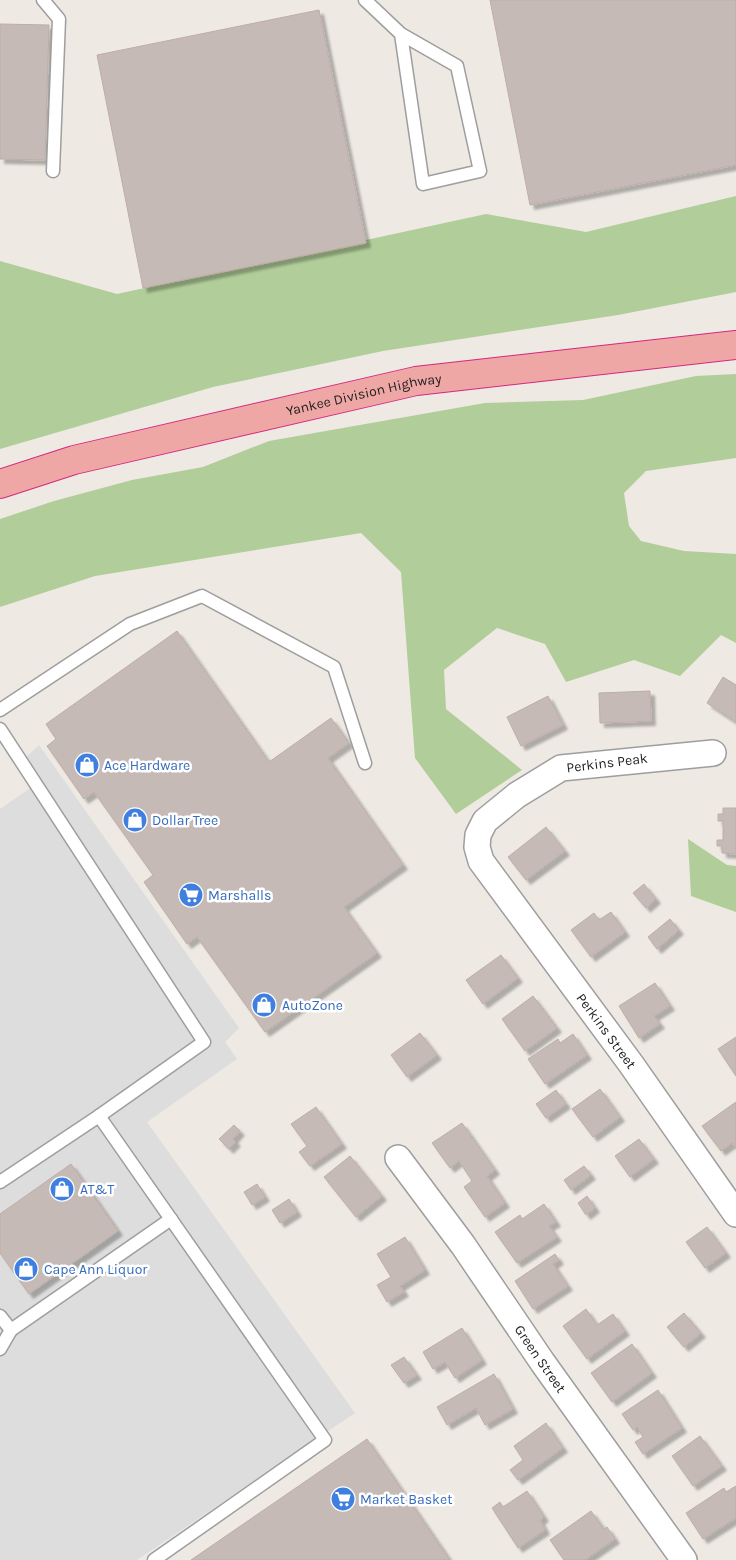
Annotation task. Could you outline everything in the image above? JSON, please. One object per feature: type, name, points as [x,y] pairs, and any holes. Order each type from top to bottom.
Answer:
[{"type":"highway","name":"Yankee Division Highway","points":[[0,484],[74,460],[416,381],[736,345]]},
{"type":"street","name":"Perkins Peak","points":[[477,847],[478,835],[485,821],[497,810],[560,768],[713,753]]},
{"type":"street","name":"Perkins Street","points":[[477,847],[481,861],[631,1064],[736,1214]]},
{"type":"street","name":"Green Street","points":[[398,1158],[463,1245],[543,1363],[684,1560]]},
{"type":"lane","points":[[42,0],[58,20],[53,171]]},
{"type":"lane","points":[[365,0],[401,34],[458,66],[480,171],[423,184],[401,34]]},
{"type":"lane","points":[[0,710],[130,624],[202,596],[334,667],[365,763]]},
{"type":"lane","points":[[0,729],[204,1042],[99,1116],[0,1182]]},
{"type":"lane","points":[[99,1116],[325,1440],[154,1560]]},
{"type":"lane","points":[[0,1349],[11,1330],[171,1219]]},
{"type":"lane","points":[[0,1316],[11,1330]]},
{"type":"green space","points":[[736,196],[736,292],[618,315],[383,351],[213,387],[0,449],[0,261],[117,294],[486,214],[586,232]]},
{"type":"green space","points":[[736,374],[736,458],[646,471],[624,493],[629,526],[641,541],[684,551],[736,554],[736,643],[721,635],[680,676],[634,660],[566,682],[545,644],[497,628],[444,670],[446,709],[522,770],[456,814],[415,758],[401,572],[361,533],[95,576],[0,607],[0,519],[54,501],[132,480],[203,467],[269,441],[485,403],[583,400],[696,376]]},
{"type":"green space","points":[[688,839],[727,865],[736,866],[736,912],[691,896]]},
{"type":"shaded area","points":[[39,745],[239,1028],[225,1042],[237,1059],[147,1122],[355,1413],[137,1560],[0,1560],[0,809],[39,782],[24,759]]},
{"type":"building","points":[[490,0],[736,0],[736,165],[530,205]]},
{"type":"building","points":[[319,10],[366,243],[143,288],[97,55]]},
{"type":"building","points":[[0,24],[49,25],[45,160],[0,159]]},
{"type":"building","points":[[177,631],[269,762],[331,718],[349,743],[328,758],[403,865],[344,907],[377,953],[265,1032],[197,937],[187,944],[144,882],[153,875],[94,792],[84,799],[47,746],[56,739],[46,724]]},
{"type":"building","points":[[723,677],[736,685],[736,722],[707,703]]},
{"type":"building","points":[[650,691],[651,721],[600,723],[599,693]]},
{"type":"building","points":[[548,696],[563,725],[521,746],[507,717]]},
{"type":"building","points":[[723,808],[736,808],[736,854],[722,853],[722,846],[717,846],[717,840],[723,840],[723,821],[718,821],[718,814],[723,814]]},
{"type":"building","points":[[546,827],[565,851],[526,880],[508,857]]},
{"type":"building","points":[[644,884],[656,899],[646,908],[633,893]]},
{"type":"building","points":[[611,912],[625,932],[591,957],[571,930],[594,913],[599,920]]},
{"type":"building","points":[[670,919],[679,930],[657,949],[648,937]]},
{"type":"building","points":[[501,955],[518,978],[483,1004],[466,980]]},
{"type":"building","points":[[655,983],[670,1006],[654,1016],[660,1024],[639,1038],[619,1006]]},
{"type":"building","points":[[533,996],[557,1028],[525,1051],[502,1019]]},
{"type":"building","points":[[420,1033],[437,1055],[407,1077],[391,1055]]},
{"type":"building","points":[[573,1034],[587,1055],[545,1084],[528,1059],[558,1039],[560,1043]]},
{"type":"building","points":[[736,1037],[736,1076],[718,1049]]},
{"type":"building","points":[[600,1089],[620,1117],[593,1137],[572,1109]]},
{"type":"building","points":[[556,1090],[566,1104],[546,1118],[536,1104]]},
{"type":"building","points":[[736,1102],[736,1148],[732,1143],[721,1151],[702,1126]]},
{"type":"building","points":[[316,1107],[342,1144],[310,1166],[299,1152],[307,1146],[291,1124]]},
{"type":"building","points":[[462,1123],[495,1170],[487,1176],[505,1203],[485,1217],[464,1187],[472,1181],[459,1161],[450,1168],[432,1143]]},
{"type":"building","points":[[234,1125],[240,1131],[233,1139],[236,1142],[229,1149],[219,1139]]},
{"type":"building","points":[[639,1139],[654,1159],[630,1177],[615,1156]]},
{"type":"building","points":[[350,1156],[382,1196],[356,1217],[324,1177]]},
{"type":"building","points":[[71,1164],[118,1231],[29,1294],[0,1253],[0,1214]]},
{"type":"building","points":[[584,1166],[591,1175],[571,1190],[564,1180]]},
{"type":"building","points":[[257,1184],[265,1197],[252,1205],[244,1192]]},
{"type":"building","points":[[587,1196],[595,1208],[586,1215],[578,1203]]},
{"type":"building","points":[[289,1199],[297,1212],[280,1223],[272,1210]]},
{"type":"building","points":[[544,1204],[556,1222],[549,1226],[557,1237],[517,1263],[495,1232],[520,1215],[522,1219]]},
{"type":"building","points":[[707,1227],[726,1253],[705,1268],[686,1242]]},
{"type":"building","points":[[405,1237],[425,1270],[400,1286],[404,1292],[387,1302],[377,1285],[391,1277],[377,1254]]},
{"type":"building","points":[[555,1254],[559,1260],[553,1264],[568,1286],[533,1309],[515,1281]]},
{"type":"building","points":[[586,1309],[597,1325],[613,1314],[625,1331],[587,1359],[563,1326]]},
{"type":"building","points":[[684,1313],[701,1333],[684,1347],[667,1327]]},
{"type":"building","points":[[462,1328],[482,1360],[455,1378],[445,1362],[433,1369],[423,1352]]},
{"type":"building","points":[[632,1344],[652,1373],[612,1402],[591,1373]]},
{"type":"building","points":[[404,1357],[417,1375],[404,1383],[391,1365]]},
{"type":"building","points":[[494,1374],[513,1409],[485,1425],[476,1408],[447,1425],[437,1407]]},
{"type":"building","points":[[658,1390],[682,1428],[643,1454],[635,1442],[643,1437],[637,1427],[633,1430],[622,1414]]},
{"type":"building","points":[[546,1423],[563,1448],[518,1480],[510,1470],[523,1460],[514,1446]]},
{"type":"building","points":[[700,1436],[722,1466],[693,1486],[672,1456]]},
{"type":"building","name":"Market Basket","points":[[367,1439],[450,1560],[191,1560]]},
{"type":"building","points":[[736,1486],[736,1518],[703,1539],[686,1513],[724,1488],[726,1492]]},
{"type":"building","points":[[527,1491],[544,1517],[540,1520],[545,1530],[518,1548],[492,1508],[500,1502],[503,1507]]},
{"type":"building","points":[[591,1511],[604,1529],[607,1527],[615,1539],[585,1560],[564,1560],[550,1540]]},
{"type":"place","name":"Ace Hardware","points":[[87,765]]},
{"type":"place","name":"Dollar Tree","points":[[135,820]]},
{"type":"place","name":"Marshalls","points":[[191,895]]},
{"type":"place","name":"AutoZone","points":[[264,1005]]},
{"type":"place","name":"AT&T","points":[[62,1189]]},
{"type":"place","name":"Cape Ann Liquor","points":[[26,1269]]},
{"type":"place","name":"Market Basket","points":[[343,1499]]}]
